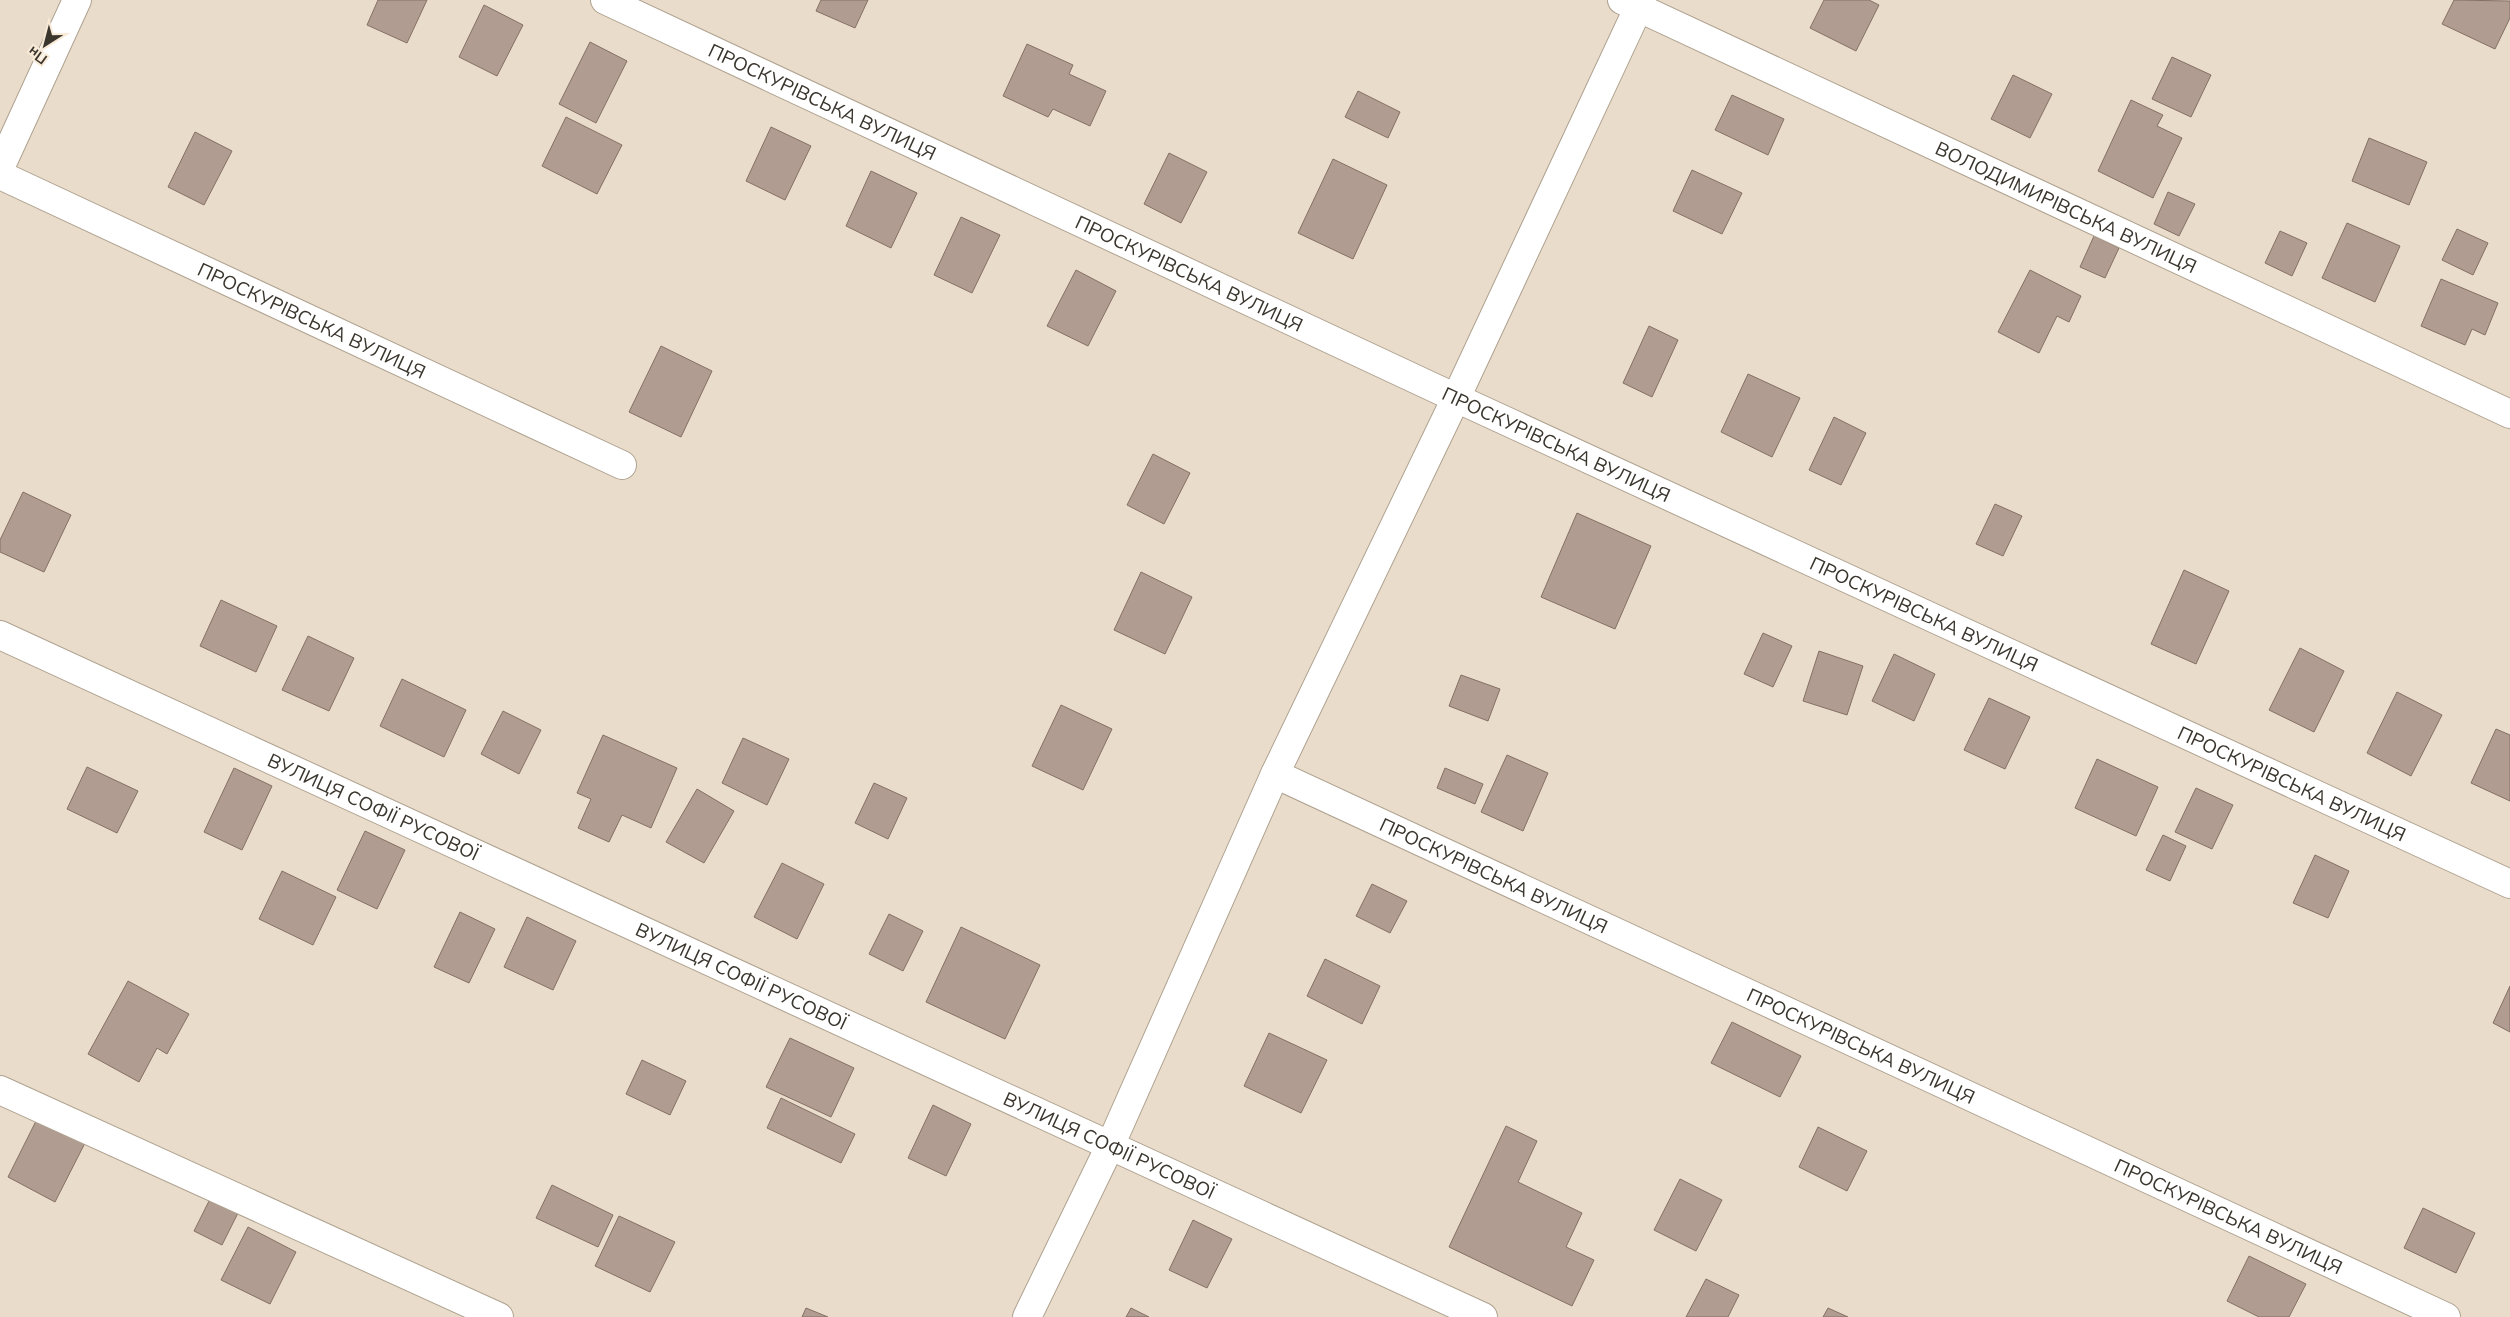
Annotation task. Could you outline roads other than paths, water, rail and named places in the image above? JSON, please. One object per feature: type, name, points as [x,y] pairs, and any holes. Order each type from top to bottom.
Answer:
[{"type":"street","points":[[0,168],[77,0]]},
{"type":"street","name":"ПРОСКУРІВСЬКА ВУЛИЦЯ","points":[[605,0],[1456,398],[2510,884]]},
{"type":"street","points":[[1027,1317],[1110,1146],[1275,774],[1456,398],[1634,2]]},
{"type":"street","name":"ВОЛОДИМИРІВСЬКА ВУЛИЦЯ","points":[[1634,2],[2510,414]]},
{"type":"street","name":"ПРОСКУРІВСЬКА ВУЛИЦЯ","points":[[0,175],[622,465]]},
{"type":"street","name":"ВУЛИЦЯ СОФІЇ РУСОВОЇ","points":[[0,635],[1483,1317]]},
{"type":"street","name":"ПРОСКУРІВСЬКА ВУЛИЦЯ","points":[[1275,774],[2446,1317]]},
{"type":"street","points":[[0,1090],[499,1317]]}]
